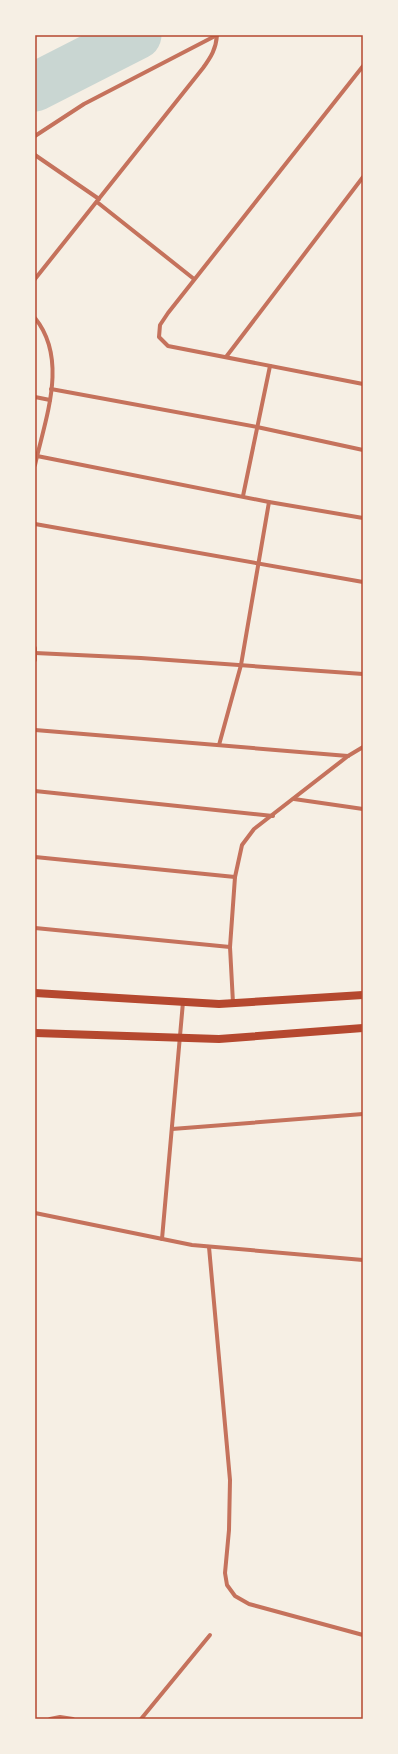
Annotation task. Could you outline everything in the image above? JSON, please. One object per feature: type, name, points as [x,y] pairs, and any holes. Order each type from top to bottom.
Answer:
[{"type":"main road","points":[[35,993],[183,1002],[233,1003],[363,994]]},
{"type":"main road","points":[[35,1033],[219,1039],[363,1028]]},
{"type":"street","points":[[35,136],[84,104],[217,35],[216,46],[203,68],[35,279]]},
{"type":"street","points":[[363,66],[194,278],[160,325],[159,337],[168,346],[363,384]]},
{"type":"street","points":[[35,155],[98,200],[194,278]]},
{"type":"street","points":[[226,357],[363,177]]},
{"type":"street","points":[[35,318],[49,340],[53,360],[50,400],[35,465]]},
{"type":"street","points":[[243,496],[270,366]]},
{"type":"street","points":[[51,389],[257,427],[363,450]]},
{"type":"street","points":[[35,396],[50,400]]},
{"type":"street","points":[[37,456],[269,502],[363,518]]},
{"type":"street","points":[[219,745],[241,665],[269,502]]},
{"type":"street","points":[[35,524],[363,582]]},
{"type":"street","points":[[35,648],[35,660]]},
{"type":"street","points":[[35,653],[141,658],[363,674]]},
{"type":"street","points":[[35,730],[348,756]]},
{"type":"street","points":[[233,1003],[230,947],[235,877],[242,845],[254,829],[273,816],[348,756],[363,747]]},
{"type":"street","points":[[35,791],[273,816]]},
{"type":"street","points":[[294,799],[363,809]]},
{"type":"street","points":[[35,857],[235,877]]},
{"type":"street","points":[[35,928],[230,947]]},
{"type":"street","points":[[162,1239],[183,1002]]},
{"type":"street","points":[[172,1129],[363,1114]]},
{"type":"street","points":[[35,1213],[192,1245],[363,1260]]},
{"type":"street","points":[[209,1247],[230,1480],[230,1530],[225,1573],[227,1585],[235,1596],[249,1604],[363,1635]]},
{"type":"street","points":[[141,1719],[210,1635]]},
{"type":"street","points":[[50,1719],[60,1716],[73,1719]]},
{"type":"waterway","points":[[35,87],[137,35]]}]
